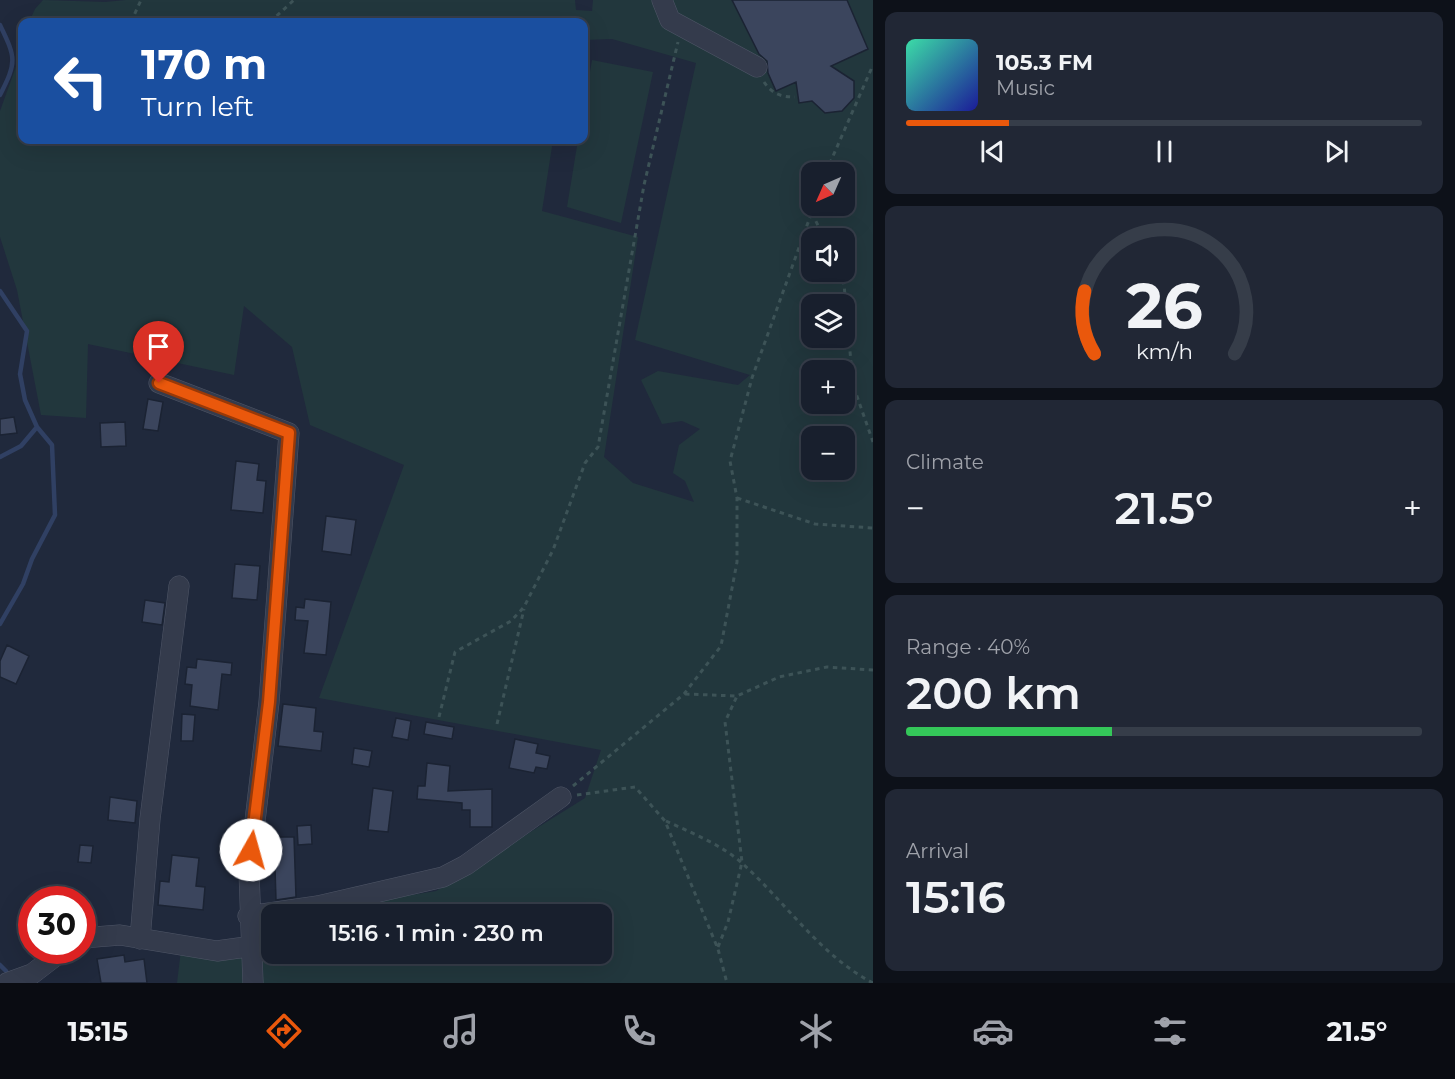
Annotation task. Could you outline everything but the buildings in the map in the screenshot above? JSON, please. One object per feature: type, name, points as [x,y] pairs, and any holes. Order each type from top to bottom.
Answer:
[{"type":"street","points":[[662,0],[670,20],[757,68]]},
{"type":"street","points":[[159,383],[289,433],[269,702],[249,872],[248,916],[253,946],[253,983]]},
{"type":"street","points":[[140,939],[150,819],[179,586]]},
{"type":"street","points":[[248,916],[318,906],[443,877],[466,865],[561,797]]},
{"type":"street","points":[[96,938],[120,935],[217,951],[253,946]]},
{"type":"street","points":[[7,983],[32,974],[45,964]]},
{"type":"path","points":[[133,18],[141,0]]},
{"type":"path","points":[[274,18],[294,0]]},
{"type":"path","points":[[497,724],[524,607],[553,550],[585,463],[598,447],[644,185],[681,26]]},
{"type":"path","points":[[830,162],[873,65]]},
{"type":"path","points":[[757,68],[768,88],[781,97],[795,97]]},
{"type":"path","points":[[561,797],[684,693],[721,646],[737,562],[737,498],[730,461],[752,378],[811,216]]},
{"type":"path","points":[[843,282],[853,385],[873,442]]},
{"type":"path","points":[[737,498],[815,524],[873,528]]},
{"type":"path","points":[[439,717],[455,652],[511,621],[524,607]]},
{"type":"path","points":[[684,693],[737,696],[779,677],[827,667],[873,670]]},
{"type":"path","points":[[718,949],[728,922],[742,862],[725,722],[737,696]]},
{"type":"path","points":[[561,797],[635,787],[665,821],[718,949],[727,983]]},
{"type":"path","points":[[665,821],[710,842],[742,862],[850,970],[872,982]]},
{"type":"green space","points":[[43,0],[105,2],[126,0],[575,0],[576,10],[592,11],[593,0],[873,0],[873,983],[177,983],[181,950],[258,955],[261,949],[261,964],[612,964],[612,904],[356,904],[436,891],[585,798],[601,750],[319,698],[404,465],[310,425],[292,347],[244,306],[234,375],[88,344],[86,418],[41,415],[17,290],[0,237],[0,111],[18,61],[18,144],[552,144],[542,211],[638,237],[604,457],[633,483],[694,502],[685,481],[673,473],[679,445],[700,429],[682,421],[662,424],[641,380],[658,371],[738,385],[750,375],[635,340],[696,63],[612,39],[588,40],[588,18],[31,18]]},
{"type":"green space","points":[[592,60],[653,72],[621,223],[567,207],[577,144],[588,144],[588,84]]},
{"type":"waterway","points":[[0,25],[12,53],[12,67],[0,95]]},
{"type":"waterway","points":[[0,291],[27,331],[20,374],[25,400],[37,427],[52,445],[55,515],[32,559],[23,584],[0,624]]},
{"type":"waterway","points":[[0,457],[21,446],[37,427]]},
{"type":"waterway","points":[[0,965],[6,971]]},
{"type":"route","points":[[159,383],[289,433],[269,702],[251,850]]}]
